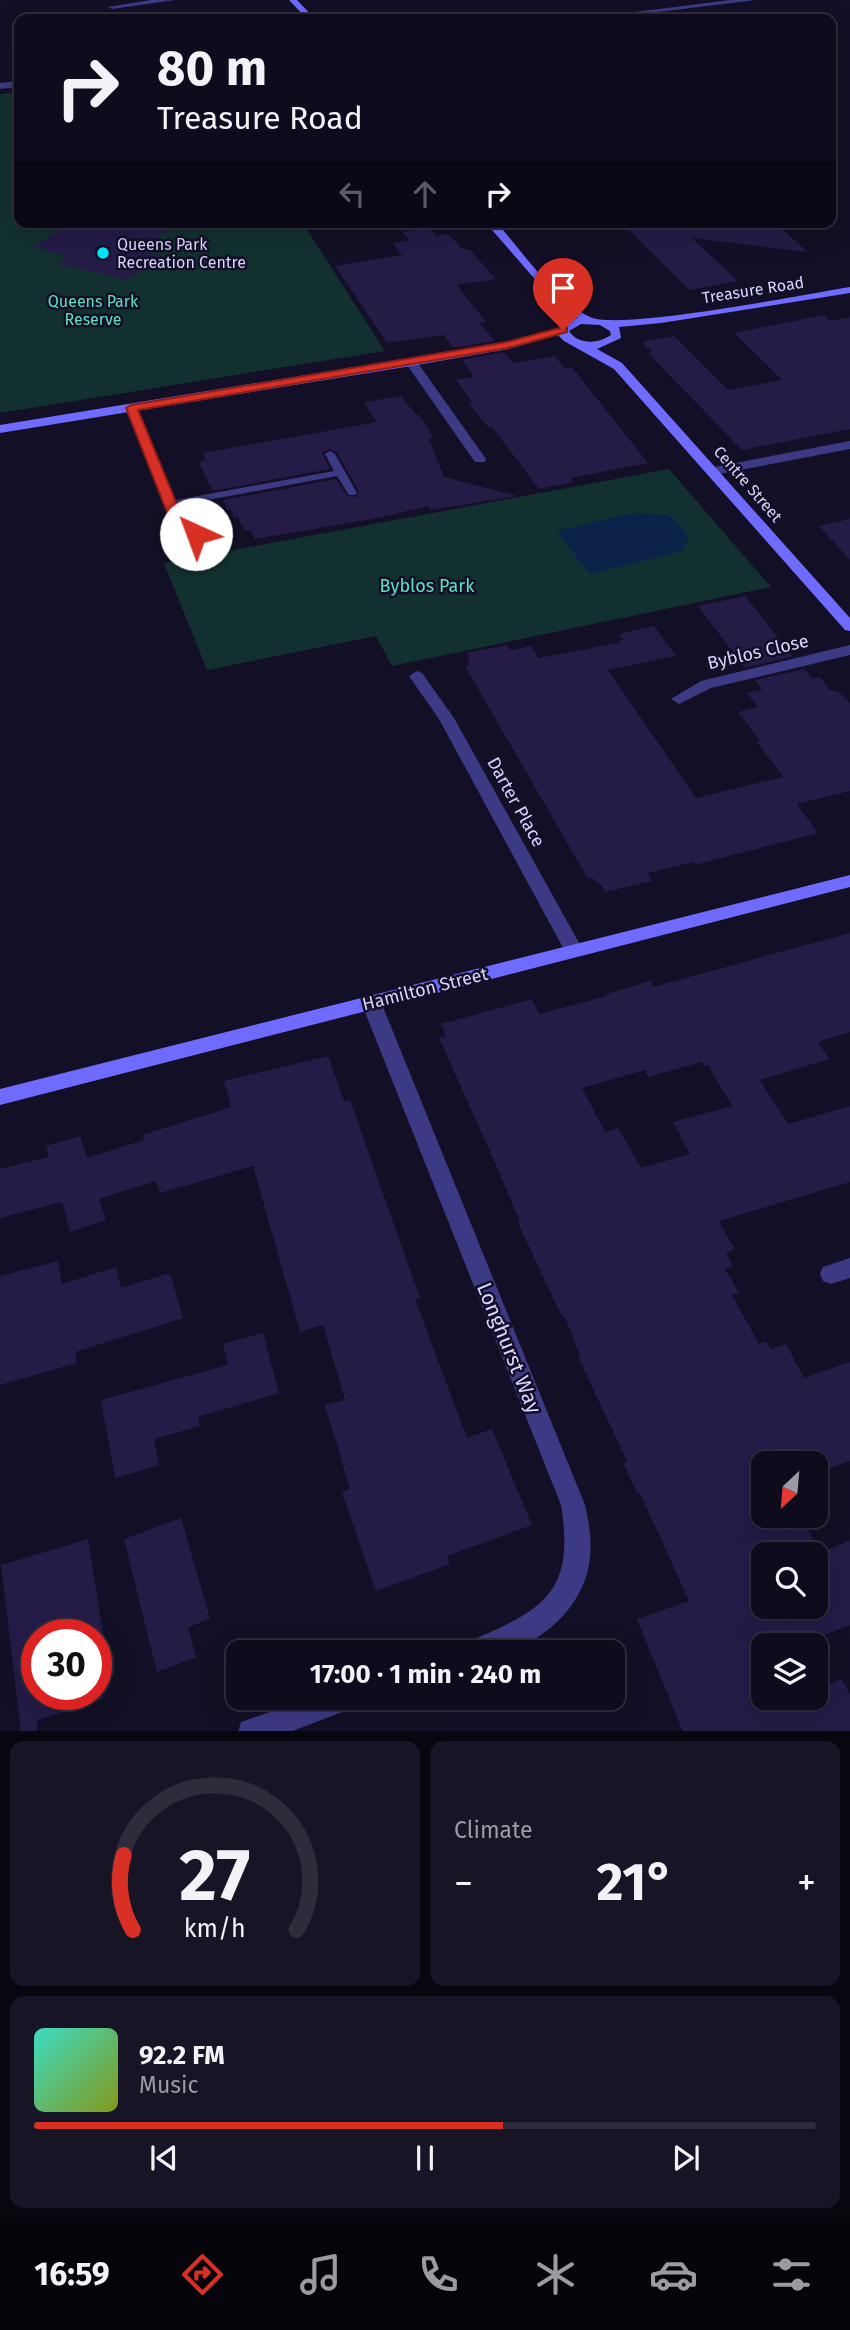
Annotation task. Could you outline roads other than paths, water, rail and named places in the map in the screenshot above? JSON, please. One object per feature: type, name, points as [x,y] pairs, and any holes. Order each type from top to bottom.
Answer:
[{"type":"street","points":[[112,7],[171,0]]},
{"type":"street","points":[[293,0],[306,14]]},
{"type":"street","points":[[627,14],[752,0]]},
{"type":"street","points":[[495,228],[558,299],[587,320],[612,332],[618,366]]},
{"type":"street","name":"Treasure Road","points":[[576,343],[598,345],[612,332],[661,320],[850,290]]},
{"type":"street","points":[[558,299],[567,327],[563,334],[576,343]]},
{"type":"street","points":[[0,429],[508,345],[587,320]]},
{"type":"street","points":[[508,345],[576,343]]},
{"type":"street","name":"Centre Street","points":[[576,343],[618,366],[850,627]]},
{"type":"street","points":[[411,362],[480,459]]},
{"type":"street","points":[[131,408],[170,504],[180,523],[196,534]]},
{"type":"street","points":[[714,471],[850,446]]},
{"type":"street","name":"Byblos Close","points":[[679,699],[706,684],[850,650]]},
{"type":"street","name":"Darter Place","points":[[417,676],[446,718],[574,950]]},
{"type":"street","name":"Hamilton Street","points":[[0,1097],[850,881]]},
{"type":"street","name":"Longhurst Way","points":[[371,1003],[573,1505],[579,1526],[579,1559],[572,1582],[556,1606],[536,1625],[503,1640]]},
{"type":"street","points":[[251,1731],[311,1710]]},
{"type":"lane","points":[[330,454],[352,493]]},
{"type":"lane","points":[[170,504],[340,473]]},
{"type":"water","points":[[632,513],[670,515],[689,536],[682,551],[590,574],[556,531]]},
{"type":"place","name":"Queens Park Recreation Centre","points":[[103,253]]},
{"type":"park label","name":"Queens Park Reserve","points":[[93,310]]},
{"type":"park label","name":"Byblos Park","points":[[427,586]]}]
